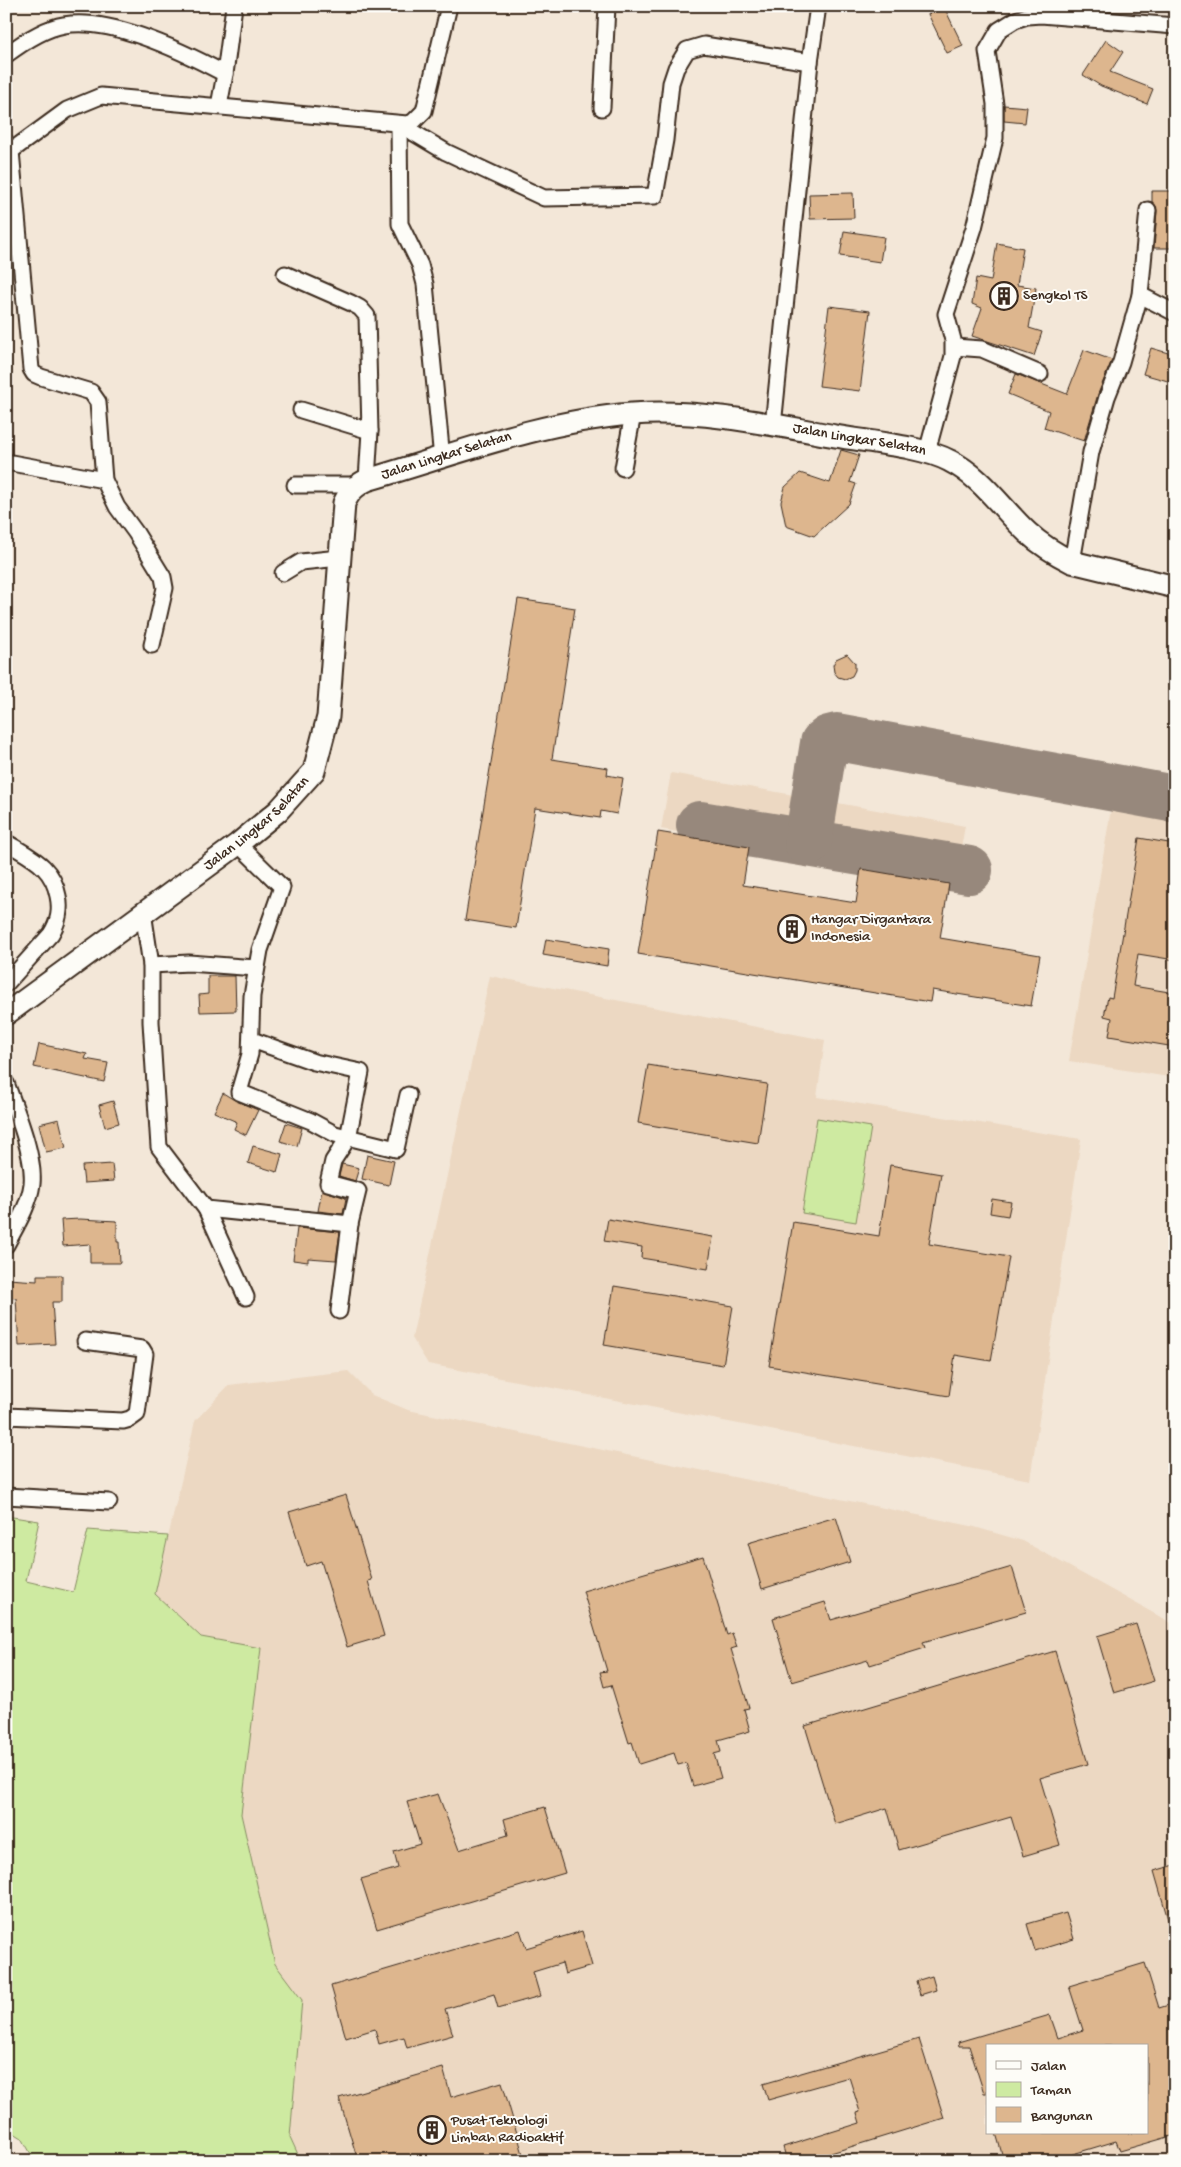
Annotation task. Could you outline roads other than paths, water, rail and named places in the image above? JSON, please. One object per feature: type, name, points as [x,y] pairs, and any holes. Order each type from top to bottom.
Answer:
[{"type":"main road","name":"Jalan Lingkar Selatan","points":[[6,1014],[238,844],[278,811],[314,771],[328,718],[344,503],[348,494],[361,483],[442,459],[478,446],[565,424],[633,414],[697,414],[927,452],[952,462],[970,474],[1027,532],[1046,548],[1072,562],[1175,587]]},
{"type":"street","points":[[219,106],[234,6]]},
{"type":"street","points":[[152,645],[165,588],[163,577],[117,506],[104,480],[98,402],[91,392],[41,377],[34,374],[31,369],[9,146],[67,110],[101,96],[399,124],[413,122],[424,111],[449,6]]},
{"type":"street","points":[[602,108],[607,6]]},
{"type":"street","points":[[774,426],[810,62],[818,6]]},
{"type":"street","points":[[927,452],[954,347],[946,314],[974,228],[995,138],[995,104],[987,51],[999,30],[1015,20],[1027,16],[1092,13],[1175,26]]},
{"type":"street","points":[[6,55],[48,30],[62,25],[79,24],[146,38],[192,57],[225,74]]},
{"type":"street","points":[[399,124],[446,152],[544,198],[655,196],[665,140],[671,83],[676,68],[687,50],[704,45],[810,62]]},
{"type":"street","points":[[399,124],[400,224],[420,265],[425,284],[442,459]]},
{"type":"street","points":[[1072,562],[1091,452],[1107,397],[1121,362],[1140,295],[1148,210]]},
{"type":"street","points":[[285,274],[352,303],[367,316],[370,431],[361,483],[295,485]]},
{"type":"street","points":[[1140,295],[1175,313]]},
{"type":"street","points":[[954,347],[982,349],[1040,374]]},
{"type":"street","points":[[301,410],[370,431]]},
{"type":"street","points":[[624,468],[633,414]]},
{"type":"street","points":[[6,462],[104,480]]},
{"type":"street","points":[[283,573],[301,562],[339,558]]},
{"type":"street","points":[[6,842],[47,870],[55,882],[60,908],[56,926],[51,934],[6,984]]},
{"type":"street","points":[[238,844],[282,887],[260,950],[256,968],[252,996],[252,1040],[239,1092],[311,1121],[326,1131],[396,1149],[408,1095]]},
{"type":"street","points":[[143,912],[151,965],[151,1022],[159,1148],[206,1209],[246,1297]]},
{"type":"street","points":[[151,965],[189,963],[256,968]]},
{"type":"street","points":[[252,1040],[314,1062],[361,1072],[348,1138],[333,1161],[328,1183],[358,1191],[350,1224],[339,1311]]},
{"type":"street","points":[[6,1083],[32,1164],[32,1184],[19,1221],[6,1245]]},
{"type":"street","points":[[206,1209],[350,1224]]},
{"type":"street","points":[[6,1416],[123,1421],[136,1414],[145,1354],[142,1348],[85,1341]]},
{"type":"street","points":[[6,1496],[109,1502]]},
{"type":"place","name":"Sengkol TS","points":[[1004,296]]},
{"type":"place","name":"Hangar Dirgantara Indonesia","points":[[792,929]]},
{"type":"place","name":"Pusat Teknologi Limbah Radioaktif","points":[[432,2130]]}]
